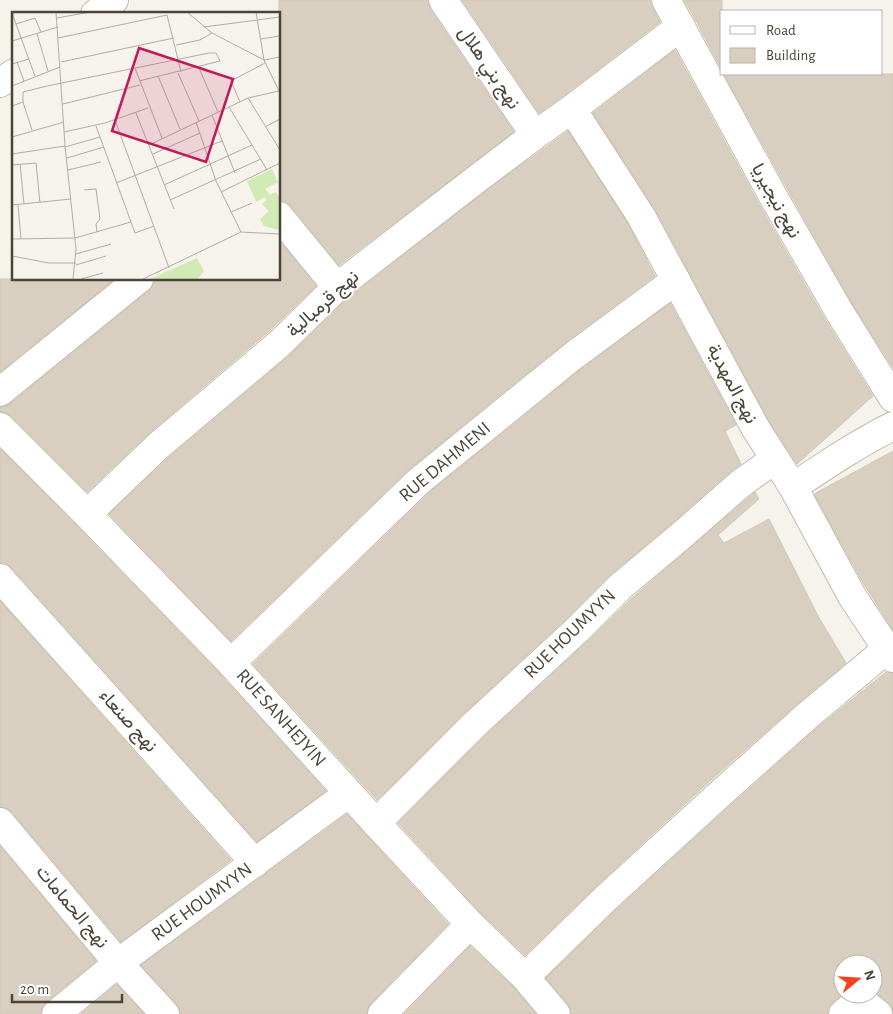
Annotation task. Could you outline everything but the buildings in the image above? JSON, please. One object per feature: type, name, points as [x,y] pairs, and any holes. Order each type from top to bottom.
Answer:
[{"type":"street","points":[[98,12],[114,0]]},
{"type":"street","points":[[118,0],[127,12]]},
{"type":"street","name":"نهج بني هلال","points":[[443,0],[535,135]]},
{"type":"street","name":"نهج نيجيريا","points":[[666,0],[774,198],[840,312],[893,398]]},
{"type":"street","name":"نهج قرمبالية","points":[[87,514],[158,446],[279,344],[337,287],[681,26]]},
{"type":"street","points":[[0,83],[12,74]]},
{"type":"street","name":"نهج المهدية","points":[[572,110],[641,216],[756,428],[793,487],[852,596],[890,653]]},
{"type":"street","points":[[280,217],[337,287]]},
{"type":"street","points":[[0,392],[138,280]]},
{"type":"street","name":"RUE DAHMENI","points":[[231,663],[419,482],[573,356],[676,280]]},
{"type":"street","points":[[793,487],[865,440],[893,426]]},
{"type":"street","name":"RUE SANHEJYIN","points":[[0,427],[231,663],[470,924],[525,977],[556,1014]]},
{"type":"street","name":"RUE HOUMYYN","points":[[376,823],[475,724],[576,630],[620,586],[740,484],[775,459]]},
{"type":"street","name":"نهج صنعاء","points":[[0,578],[255,863]]},
{"type":"street","points":[[525,977],[605,899],[807,716],[890,653]]},
{"type":"street","name":"RUE HOUMYYN","points":[[56,1014],[118,963],[349,793]]},
{"type":"street","name":"نهج الحمامات","points":[[0,822],[118,963],[165,1014]]},
{"type":"street","points":[[382,1014],[470,924]]},
{"type":"street","points":[[844,1014],[856,1004],[863,1003],[878,1014]]}]
